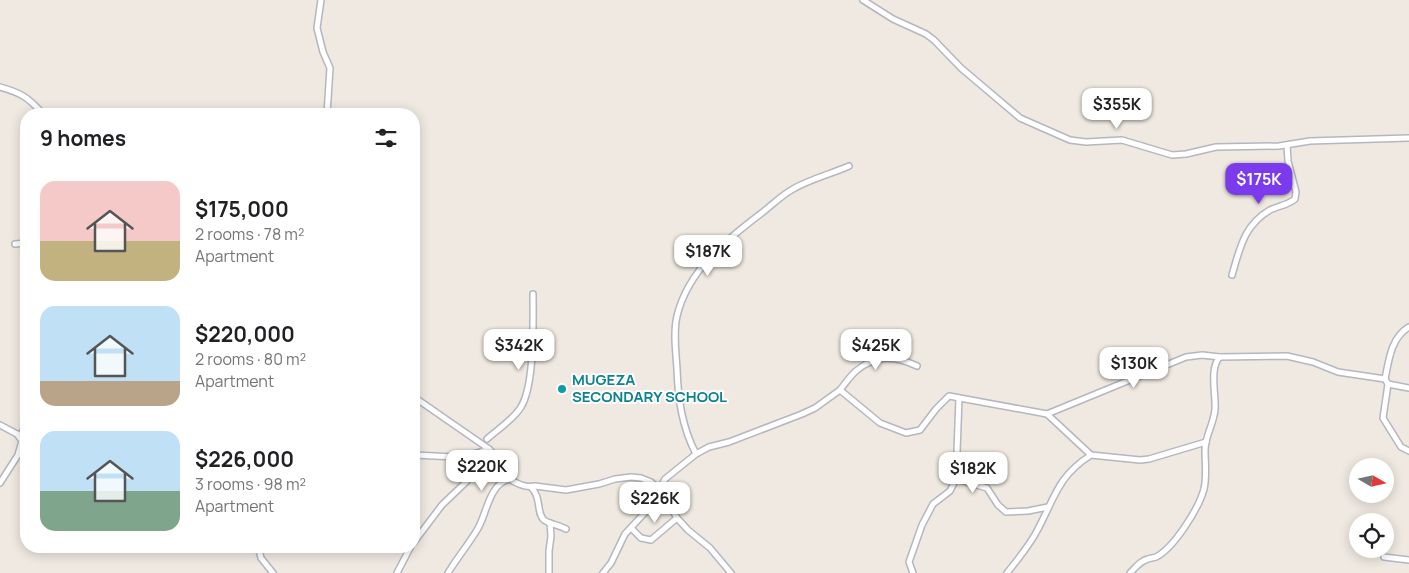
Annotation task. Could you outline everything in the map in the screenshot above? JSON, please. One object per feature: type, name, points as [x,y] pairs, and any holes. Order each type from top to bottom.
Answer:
[{"type":"street","points":[[321,0],[317,28],[323,52],[330,68],[327,108]]},
{"type":"street","points":[[863,0],[893,19],[926,34],[934,40],[962,68],[1020,118],[1070,140],[1086,142],[1122,140],[1172,155],[1186,154],[1216,147],[1287,145],[1318,140],[1409,138]]},
{"type":"street","points":[[0,87],[24,95],[38,108]]},
{"type":"street","points":[[1232,274],[1247,230],[1254,222],[1272,209],[1292,202],[1295,199],[1296,192],[1288,161],[1287,145]]},
{"type":"street","points":[[696,454],[685,428],[678,382],[675,331],[684,299],[703,266],[716,251],[743,228],[792,190],[849,166]]},
{"type":"street","points":[[15,244],[20,244]]},
{"type":"street","points":[[487,439],[520,409],[524,401],[533,337],[532,294]]},
{"type":"street","points":[[1409,327],[1398,335],[1394,344],[1386,381],[1382,418],[1401,447],[1409,451]]},
{"type":"street","points":[[840,390],[880,424],[906,433],[920,430],[936,409],[950,396],[1047,414],[1186,358],[1202,355],[1220,357],[1287,356],[1313,362],[1338,372],[1386,381],[1409,388]]},
{"type":"street","points":[[1130,573],[1139,564],[1147,559],[1155,558],[1164,550],[1198,506],[1206,476],[1206,442],[1215,409],[1214,367],[1220,357]]},
{"type":"street","points":[[603,573],[611,562],[625,534],[650,506],[669,475],[696,454],[815,408],[840,390],[855,371],[866,364],[888,358],[900,358],[917,366]]},
{"type":"street","points":[[913,573],[909,562],[922,525],[933,504],[950,491],[956,479],[959,398]]},
{"type":"street","points":[[420,401],[490,449],[494,453],[498,467],[503,474],[517,483],[531,487],[566,490],[631,477],[651,482],[660,490],[677,518],[732,573]]},
{"type":"street","points":[[1047,414],[1091,455],[1140,460],[1206,442]]},
{"type":"street","points":[[0,425],[20,434]]},
{"type":"street","points":[[0,483],[18,455],[20,448]]},
{"type":"street","points":[[420,455],[465,457],[490,449]]},
{"type":"street","points":[[1007,573],[1029,544],[1058,486],[1069,473],[1091,455]]},
{"type":"street","points":[[420,534],[442,505],[470,477],[465,457]]},
{"type":"street","points":[[448,573],[479,527],[487,504],[495,491],[504,480],[510,479]]},
{"type":"street","points":[[956,479],[987,488],[998,505],[1006,512],[1028,511],[1048,507]]},
{"type":"street","points":[[531,487],[538,497],[540,515],[544,520],[558,524],[566,529]]},
{"type":"street","points":[[631,528],[641,538],[651,540],[677,518]]},
{"type":"street","points":[[549,573],[550,523]]},
{"type":"street","points":[[260,553],[263,562],[273,573]]},
{"type":"street","points":[[397,573],[407,553]]},
{"type":"street","points":[[1392,558],[1409,560]]},
{"type":"place","name":"MUGEZA SECONDARY SCHOOL","points":[[562,389]]}]
